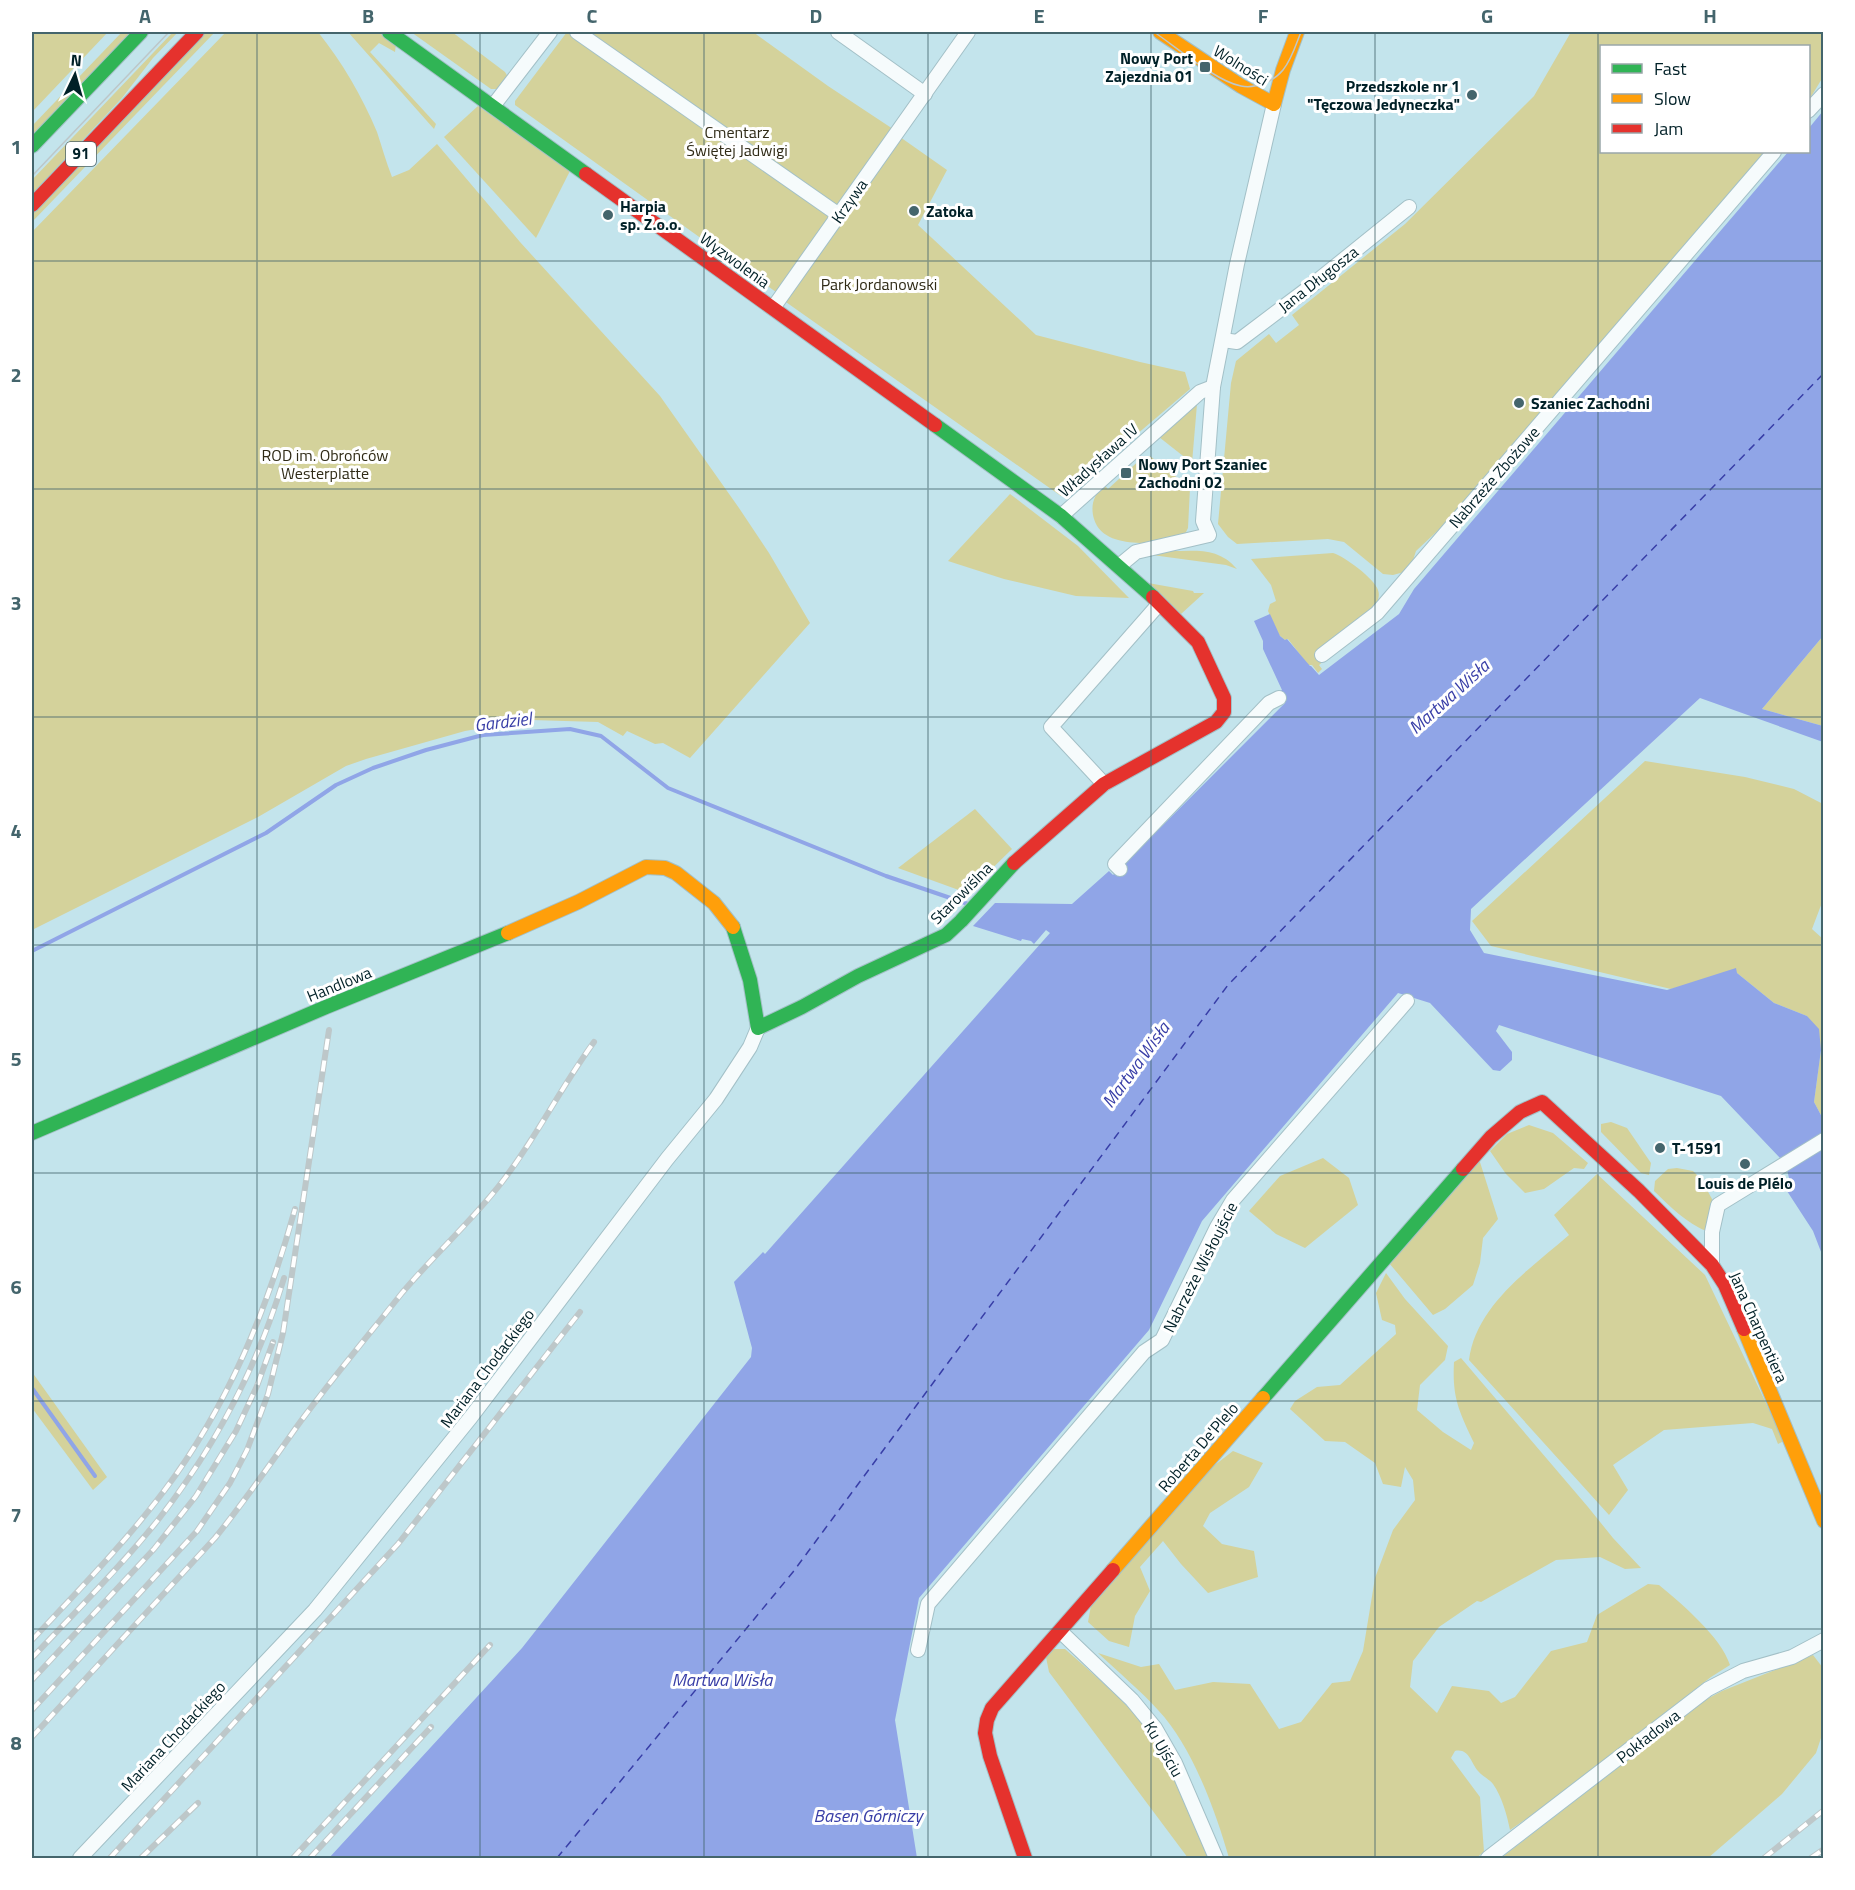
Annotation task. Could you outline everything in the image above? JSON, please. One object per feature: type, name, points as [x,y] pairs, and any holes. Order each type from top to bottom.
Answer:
[{"type":"street","name":"91","points":[[32,146],[141,32]]},
{"type":"street","name":"91","points":[[32,205],[197,32]]},
{"type":"street","name":"Wyzwolenia","points":[[389,32],[1061,516]]},
{"type":"street","points":[[493,106],[550,32]]},
{"type":"street","points":[[577,32],[839,215]]},
{"type":"street","points":[[838,32],[925,94]]},
{"type":"street","name":"Krzywa","points":[[773,308],[969,32]]},
{"type":"street","name":"Wolności","points":[[1160,32],[1274,105]]},
{"type":"street","points":[[1119,566],[1136,552],[1209,535],[1203,521],[1213,387],[1237,264],[1274,105],[1296,32]]},
{"type":"street","points":[[1810,110],[1824,93]]},
{"type":"street","name":"Nabrzeże Zbożowe","points":[[1322,655],[1377,613],[1773,153]]},
{"type":"street","name":"Jana Długosza","points":[[1223,340],[1237,342],[1409,207]]},
{"type":"street","name":"Władysława IV","points":[[1119,566],[1061,516],[1200,392],[1213,387]]},
{"type":"street","name":"Starowiślna","points":[[758,1028],[858,976],[946,935],[1021,855],[1104,784],[1216,722],[1224,712],[1224,698],[1198,642],[1119,566]]},
{"type":"street","points":[[1104,784],[1051,727],[1159,604]]},
{"type":"street","points":[[1120,869],[1115,864],[1262,711],[1279,698]]},
{"type":"street","name":"Handlowa","points":[[32,1133],[529,924],[646,867],[658,867],[676,873],[714,903],[733,926],[750,980],[758,1028]]},
{"type":"street","name":"Nabrzeże Wisłoujście","points":[[918,1650],[928,1604],[1144,1352],[1162,1340],[1217,1227],[1233,1200],[1407,1001]]},
{"type":"street","name":"Mariana Chodackiego","points":[[80,1858],[323,1601],[471,1417],[667,1159],[716,1099],[750,1047],[758,1028]]},
{"type":"street","name":"Jana Charpentiera","points":[[1542,1102],[1639,1191],[1712,1265],[1725,1285],[1824,1521]]},
{"type":"street","name":"Roberta De'Plelo","points":[[1025,1858],[985,1735],[992,1708],[1491,1137],[1520,1112],[1542,1102]]},
{"type":"street","points":[[1712,1265],[1712,1232],[1718,1205],[1824,1140]]},
{"type":"street","name":"Ku Ujściu","points":[[1060,1631],[1132,1700],[1155,1728],[1175,1763],[1216,1858]]},
{"type":"street","name":"Pokładowa","points":[[1488,1858],[1708,1689],[1743,1671],[1792,1657],[1824,1640]]},
{"type":"green space","points":[[32,32],[108,32],[32,112]]},
{"type":"green space","points":[[122,32],[131,32],[32,136],[32,126]]},
{"type":"green space","points":[[173,32],[178,32],[153,58],[122,98],[32,194],[32,180]]},
{"type":"green space","points":[[206,32],[215,32],[32,222],[32,214]]},
{"type":"green space","name":"ROD im. Obrońców Westerplatte","points":[[226,32],[318,32],[343,67],[365,105],[392,177],[409,170],[437,144],[520,242],[660,396],[769,553],[810,623],[690,758],[663,743],[655,744],[627,731],[623,736],[598,722],[531,720],[465,731],[346,766],[258,817],[32,930],[32,232]]},
{"type":"green space","points":[[348,32],[378,32],[396,44],[395,52],[379,43],[370,52],[436,124],[434,129]]},
{"type":"green space","points":[[411,32],[452,32],[505,72],[508,77],[497,89],[491,89]]},
{"type":"green space","name":"Cmentarz Świętej Jadwigi","points":[[567,32],[753,32],[893,129],[776,292],[515,105],[515,101]]},
{"type":"green space","points":[[1571,32],[1823,32],[1823,77],[1810,98],[1810,45],[1600,45],[1600,153],[1764,153],[1448,521],[1416,551],[1412,563],[1404,572],[1393,575],[1383,574],[1344,542],[1328,539],[1237,544],[1218,524],[1231,383],[1236,361],[1269,334],[1276,343],[1299,325],[1292,315],[1405,224],[1534,96]]},
{"type":"green space","points":[[478,106],[570,171],[536,238],[444,137]]},
{"type":"green space","name":"Park Jordanowski","points":[[900,137],[947,170],[918,225],[1036,335],[1185,372],[1190,389],[1061,496],[783,300]]},
{"type":"green space","points":[[1197,404],[1192,463],[1159,437]]},
{"type":"green space","points":[[1150,456],[1190,488],[1188,528],[1185,534],[1157,544],[1126,542],[1106,535],[1094,519],[1092,509],[1095,496],[1104,485],[1108,489],[1143,457]]},
{"type":"green space","points":[[1010,494],[1078,546],[1129,598],[1076,596],[1004,579],[948,561]]},
{"type":"green space","points":[[1170,551],[1198,551],[1215,554],[1230,562],[1237,569],[1226,565],[1152,555]]},
{"type":"green space","points":[[1333,553],[1344,558],[1365,574],[1376,585],[1379,596],[1376,605],[1319,665],[1322,669],[1318,673],[1312,665],[1308,665],[1288,639],[1285,640],[1279,635],[1268,611],[1270,604],[1276,601],[1271,585],[1251,559]]},
{"type":"green space","points":[[1148,583],[1194,593],[1204,593],[1181,614]]},
{"type":"green space","points":[[1823,636],[1823,726],[1762,709]]},
{"type":"green space","points":[[1645,761],[1745,777],[1794,789],[1823,804],[1823,900],[1812,929],[1823,939],[1823,1119],[1814,1102],[1821,1050],[1807,1016],[1774,1003],[1737,973],[1671,989],[1491,946],[1472,921]]},
{"type":"green space","points":[[975,809],[1012,849],[967,893],[898,868]]},
{"type":"green space","points":[[1611,1122],[1627,1128],[1651,1163],[1649,1175],[1641,1173],[1601,1132],[1601,1124]]},
{"type":"green space","points":[[1529,1125],[1553,1133],[1588,1163],[1584,1169],[1574,1168],[1544,1189],[1525,1193],[1506,1174],[1490,1151],[1507,1134]]},
{"type":"green space","points":[[1323,1158],[1349,1178],[1358,1205],[1305,1248],[1276,1234],[1249,1211],[1280,1176]]},
{"type":"green space","points":[[1479,1159],[1498,1219],[1483,1238],[1480,1263],[1473,1285],[1445,1309],[1433,1315],[1389,1263]]},
{"type":"green space","points":[[1668,1169],[1693,1171],[1701,1179],[1712,1199],[1713,1209],[1708,1232],[1686,1219],[1654,1191],[1655,1181]]},
{"type":"green space","points":[[1597,1174],[1705,1275],[1784,1441],[1778,1444],[1772,1429],[1753,1423],[1664,1430],[1613,1465],[1628,1490],[1609,1515],[1469,1360],[1474,1340],[1493,1305],[1522,1275],[1569,1235],[1554,1215]]},
{"type":"green space","points":[[1386,1273],[1405,1299],[1448,1346],[1445,1360],[1420,1385],[1417,1410],[1443,1432],[1471,1450],[1474,1443],[1455,1395],[1454,1362],[1461,1358],[1641,1568],[1625,1569],[1600,1557],[1556,1560],[1481,1602],[1477,1601],[1439,1627],[1413,1661],[1410,1687],[1437,1713],[1452,1686],[1489,1691],[1501,1703],[1515,1697],[1551,1651],[1587,1642],[1597,1615],[1648,1584],[1659,1585],[1700,1622],[1718,1643],[1730,1665],[1711,1677],[1548,1804],[1510,1830],[1504,1806],[1493,1784],[1478,1771],[1467,1754],[1455,1751],[1451,1758],[1480,1797],[1484,1852],[1476,1858],[1229,1858],[1210,1800],[1182,1742],[1151,1703],[1098,1653],[1141,1667],[1159,1664],[1175,1690],[1213,1682],[1250,1684],[1279,1729],[1301,1722],[1332,1683],[1350,1681],[1363,1651],[1375,1578],[1393,1530],[1415,1500],[1413,1480],[1405,1467],[1401,1487],[1383,1484],[1375,1463],[1345,1442],[1325,1441],[1290,1409],[1295,1401],[1317,1387],[1340,1385],[1396,1334],[1395,1325],[1382,1320],[1376,1293]]},
{"type":"green space","points":[[32,1372],[107,1477],[93,1490],[32,1408]]},
{"type":"green space","points":[[1233,1451],[1263,1463],[1249,1487],[1210,1513],[1203,1526],[1222,1544],[1254,1551],[1258,1577],[1208,1593],[1163,1541],[1140,1567],[1150,1591],[1135,1616],[1129,1647],[1109,1641],[1088,1622],[1092,1600],[1211,1468]]},
{"type":"green space","points":[[1052,1649],[1065,1649],[1122,1701],[1151,1734],[1178,1779],[1213,1858],[1188,1858],[1049,1672],[1046,1657]]},
{"type":"green space","points":[[1813,1655],[1823,1668],[1823,1732],[1816,1753],[1782,1794],[1708,1858],[1501,1858],[1707,1699]]},
{"type":"water","name":"Martwa Wisła","points":[[1823,111],[1823,636],[1762,709],[1823,726],[1823,742],[1700,698],[1471,909],[1470,930],[1484,953],[1667,990],[1736,968],[1737,973],[1774,1003],[1807,1016],[1819,1029],[1821,1050],[1814,1102],[1823,1119],[1823,1257],[1813,1231],[1787,1191],[1789,1178],[1784,1157],[1780,1158],[1721,1096],[1499,1025],[1496,1031],[1512,1052],[1512,1060],[1500,1071],[1493,1070],[1430,1003],[1398,993],[1202,1221],[1149,1330],[919,1598],[895,1720],[917,1858],[329,1858],[522,1648],[751,1357],[752,1348],[734,1282],[763,1252],[765,1254],[1050,933],[1046,930],[1034,944],[1031,941],[1022,939],[1021,941],[973,926],[995,903],[1072,904],[1109,871],[1113,875],[1285,703],[1254,621],[1270,614],[1280,636],[1287,639],[1319,675],[1399,614],[1414,589],[1787,153],[1810,153],[1810,127]]},
{"type":"waterway","name":"Gardziel","points":[[32,951],[266,833],[336,785],[373,768],[426,750],[483,735],[570,729],[601,736],[668,788],[886,876],[968,904]]},
{"type":"waterway","points":[[32,1388],[95,1476]]},
{"type":"ferry route","points":[[557,1858],[793,1572],[1228,985],[1824,373]]},
{"type":"tram line","points":[[32,176],[169,32]]},
{"type":"tram line","points":[[1154,32],[1220,78],[1247,87],[1270,81],[1283,70],[1294,51],[1301,32]]},
{"type":"railway","points":[[32,1710],[197,1531],[230,1483],[247,1450],[268,1394],[283,1333],[329,1030]]},
{"type":"railway","points":[[32,1737],[215,1538],[336,1375],[402,1293],[502,1182],[594,1042]]},
{"type":"railway","points":[[32,1640],[149,1511],[187,1459],[208,1425],[243,1356],[258,1320],[272,1284],[295,1209]]},
{"type":"railway","points":[[32,1658],[143,1538],[198,1464],[233,1405],[248,1374],[284,1278]]},
{"type":"railway","points":[[110,1858],[398,1544],[580,1312]]},
{"type":"railway","points":[[32,1680],[154,1549],[196,1496],[236,1431],[257,1386],[273,1342]]},
{"type":"railway","points":[[293,1858],[490,1645]]},
{"type":"railway","points":[[310,1858],[431,1727]]},
{"type":"railway","points":[[141,1858],[198,1803]]},
{"type":"railway","points":[[1764,1858],[1824,1810]]},
{"type":"railway","points":[[1811,1858],[1824,1849]]},
{"type":"traffic: fast","points":[[32,146],[141,32]]},
{"type":"traffic: fast","points":[[389,32],[586,174]]},
{"type":"traffic: fast","points":[[935,425],[1061,516],[1153,597]]},
{"type":"traffic: fast","points":[[733,927],[750,980],[758,1028],[858,976],[946,935],[1014,863]]},
{"type":"traffic: fast","points":[[32,1133],[326,1007],[508,933]]},
{"type":"traffic: fast","points":[[1263,1398],[1463,1169]]},
{"type":"traffic: slow","points":[[1160,32],[1241,86],[1274,104],[1297,32]]},
{"type":"traffic: slow","points":[[508,933],[578,902],[646,867],[665,868],[676,873],[714,903],[733,927]]},
{"type":"traffic: slow","points":[[1744,1329],[1824,1521]]},
{"type":"traffic: slow","points":[[1113,1570],[1263,1398]]},
{"type":"traffic: jam","points":[[32,205],[197,32]]},
{"type":"traffic: jam","points":[[586,174],[935,425]]},
{"type":"traffic: jam","points":[[1014,863],[1104,784],[1216,722],[1224,712],[1224,698],[1198,642],[1153,597]]},
{"type":"traffic: jam","points":[[1463,1169],[1491,1137],[1520,1112],[1542,1102],[1639,1191],[1712,1265],[1725,1285],[1744,1329]]},
{"type":"traffic: jam","points":[[1025,1858],[990,1756],[985,1733],[987,1720],[992,1708],[1113,1570]]},
{"type":"place","name":"Nowy Port Zajezdnia 01","points":[[1205,67]]},
{"type":"place","name":"Przedszkole nr 1 \"Tęczowa Jedyneczka\"","points":[[1472,95]]},
{"type":"place","name":"Zatoka","points":[[914,211]]},
{"type":"place","name":"Harpia sp. Z.o.o.","points":[[608,215]]},
{"type":"place","name":"Szaniec Zachodni","points":[[1519,403]]},
{"type":"place","name":"Nowy Port Szaniec Zachodni 02","points":[[1126,473]]},
{"type":"place","name":"T-1591","points":[[1660,1148]]},
{"type":"place","name":"Louis de Plélo","points":[[1745,1164]]},
{"type":"water label","name":"Basen Górniczy","points":[[868,1816]]}]
